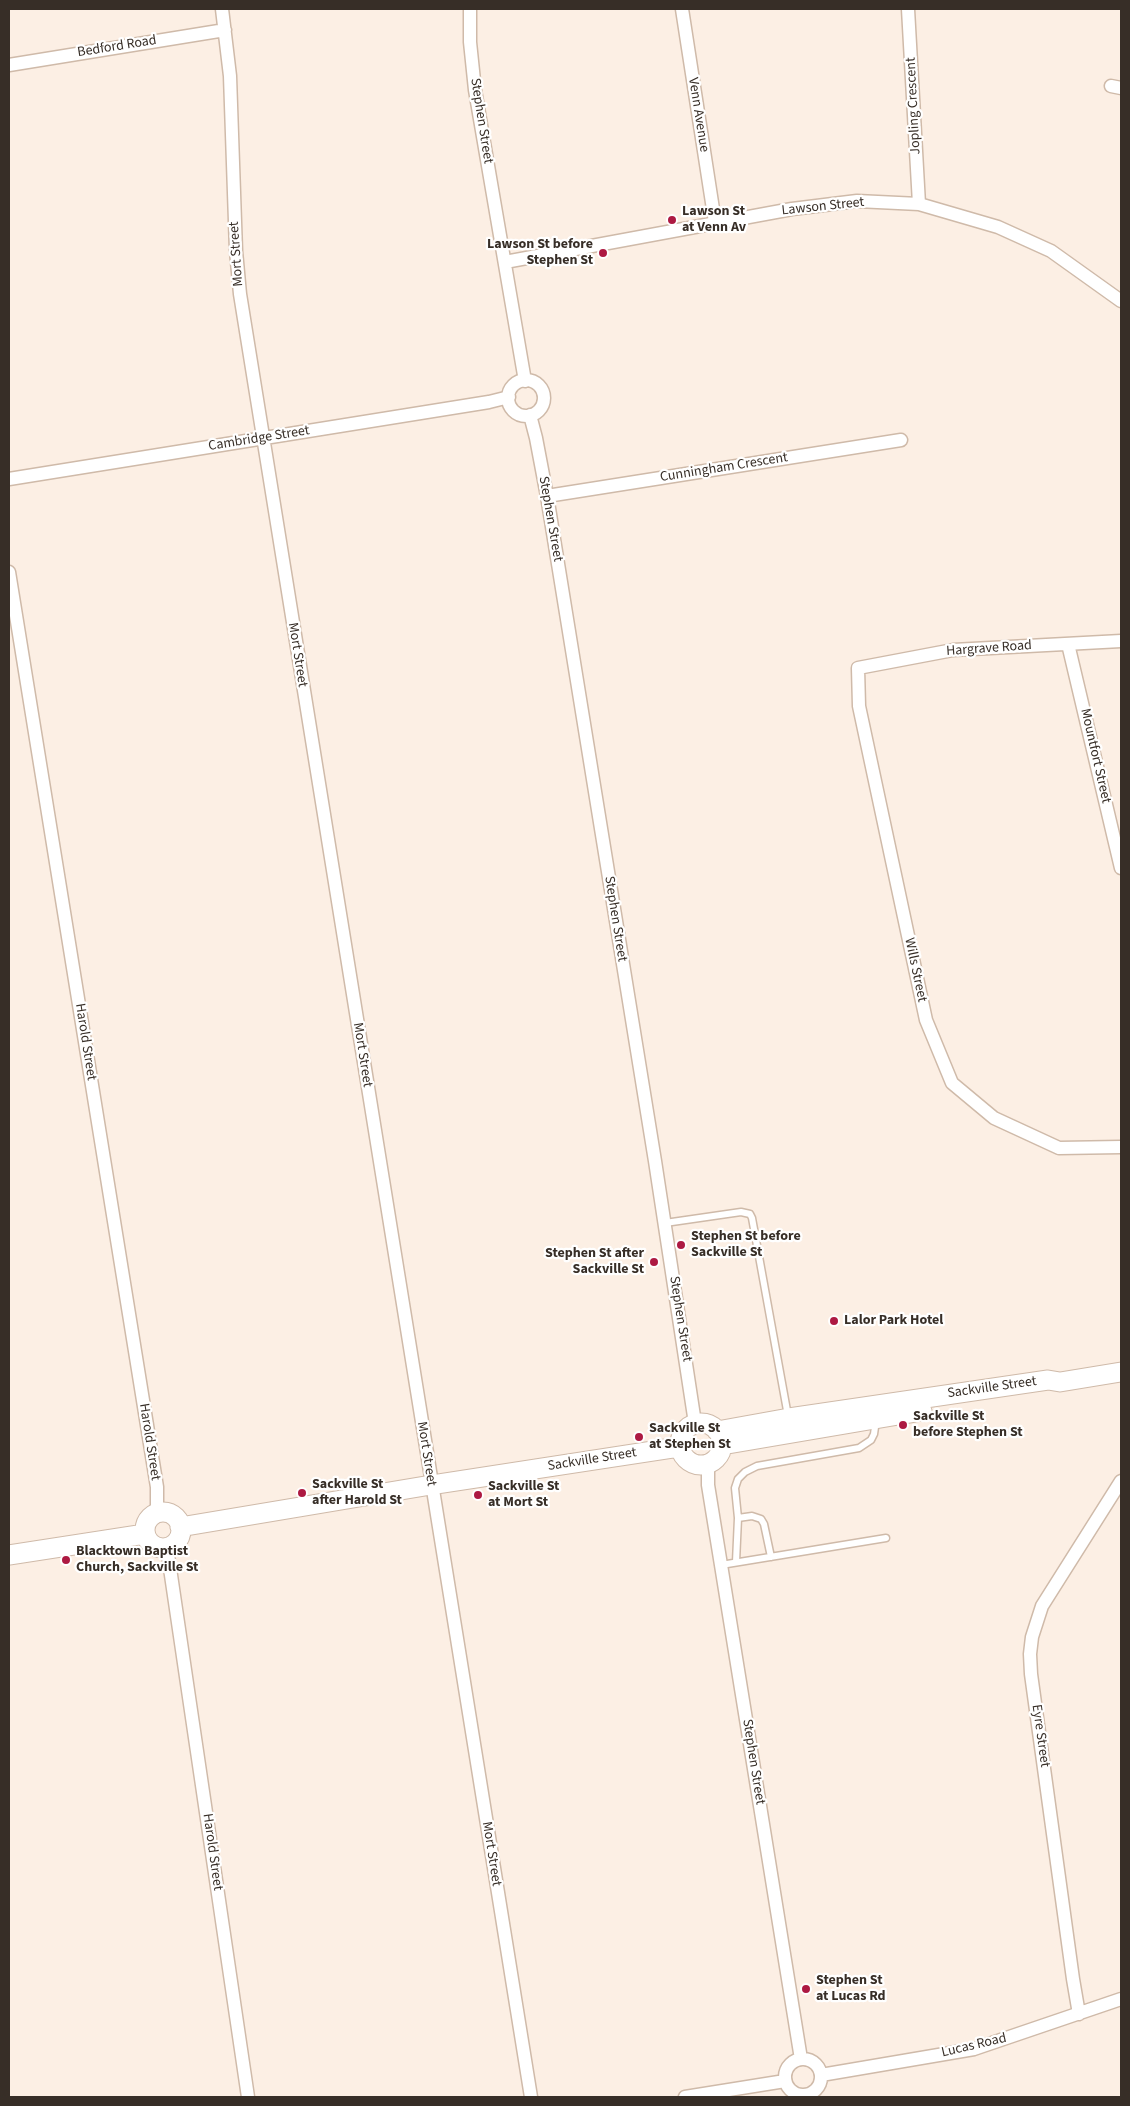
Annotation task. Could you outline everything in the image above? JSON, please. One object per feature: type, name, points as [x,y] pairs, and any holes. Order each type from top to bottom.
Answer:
[{"type":"street","name":"Mort Street","points":[[222,9],[230,76],[236,251],[240,294],[531,2097]]},
{"type":"street","name":"Stephen Street","points":[[470,9],[470,42],[475,90],[525,380]]},
{"type":"street","name":"Venn Avenue","points":[[682,9],[715,222]]},
{"type":"street","name":"Jopling Crescent","points":[[908,9],[919,204]]},
{"type":"street","name":"Bedford Road","points":[[9,65],[225,30]]},
{"type":"street","name":"Lawson Street","points":[[505,262],[792,209],[857,202],[919,204],[998,227],[1051,251],[1121,301]]},
{"type":"street","points":[[525,380],[538,385],[544,394],[544,400],[539,410],[524,416],[515,411],[509,403],[509,397],[514,385],[525,380]]},
{"type":"street","name":"Cambridge Street","points":[[9,479],[489,402],[509,397]]},
{"type":"street","name":"Stephen Street","points":[[530,415],[547,496],[665,1223],[695,1423]]},
{"type":"street","name":"Cunningham Crescent","points":[[547,496],[900,440]]},
{"type":"street","name":"Harold Street","points":[[9,572],[155,1477],[157,1513]]},
{"type":"street","name":"Hargrave Road","points":[[858,668],[953,650],[1121,641]]},
{"type":"street","name":"Mountfort Street","points":[[1068,644],[1121,868]]},
{"type":"street","name":"Wills Street","points":[[858,668],[859,706],[926,1020],[952,1083],[994,1118],[1059,1148],[1121,1147]]},
{"type":"street","name":"Sackville Street","points":[[720,1438],[1048,1380],[1060,1382],[1121,1372]]},
{"type":"street","name":"Sackville Street","points":[[790,1425],[876,1419],[1049,1389],[1060,1382]]},
{"type":"street","points":[[695,1423],[707,1424],[720,1438],[718,1457],[708,1465],[695,1465],[689,1462],[684,1458],[679,1447],[679,1440],[685,1430],[695,1423]]},
{"type":"street","name":"Sackville Street","points":[[180,1527],[431,1484],[679,1447]]},
{"type":"street","name":"Stephen Street","points":[[708,1465],[708,1485],[801,2059]]},
{"type":"street","name":"Eyre Street","points":[[1079,2014],[1071,1969],[1031,1674],[1030,1654],[1032,1637],[1042,1606],[1121,1481]]},
{"type":"street","points":[[157,1513],[172,1515],[180,1527],[179,1538],[167,1548],[156,1547],[151,1544],[145,1534],[146,1524],[152,1515],[157,1513]]},
{"type":"street","points":[[9,1555],[145,1534]]},
{"type":"street","name":"Harold Street","points":[[167,1548],[248,2097]]},
{"type":"street","name":"Lucas Road","points":[[821,2074],[974,2049],[1121,1999]]},
{"type":"street","points":[[801,2059],[812,2061],[821,2074],[821,2081],[815,2091],[804,2096],[794,2093],[785,2081],[784,2075],[790,2064],[801,2059]]},
{"type":"street","points":[[685,2097],[785,2081]]},
{"type":"lane","points":[[665,1223],[741,1212],[750,1214],[790,1425]]},
{"type":"lane","points":[[736,1562],[738,1518],[735,1488],[738,1479],[757,1466],[859,1448],[871,1440],[874,1434],[876,1419]]},
{"type":"lane","points":[[738,1518],[752,1516],[761,1520],[764,1524],[771,1557]]},
{"type":"lane","points":[[721,1565],[886,1538]]},
{"type":"place","name":"Lawson St at Venn Av","points":[[672,220]]},
{"type":"place","name":"Lawson St before Stephen St","points":[[603,253]]},
{"type":"place","name":"Stephen St before Sackville St","points":[[681,1245]]},
{"type":"place","name":"Stephen St after Sackville St","points":[[654,1262]]},
{"type":"place","name":"Lalor Park Hotel","points":[[834,1321]]},
{"type":"place","name":"Sackville St before Stephen St","points":[[903,1425]]},
{"type":"place","name":"Sackville St at Stephen St","points":[[639,1437]]},
{"type":"place","name":"Sackville St after Harold St","points":[[302,1493]]},
{"type":"place","name":"Sackville St at Mort St","points":[[478,1495]]},
{"type":"place","name":"Blacktown Baptist Church, Sackville St","points":[[66,1560]]},
{"type":"place","name":"Stephen St at Lucas Rd","points":[[806,1989]]}]
